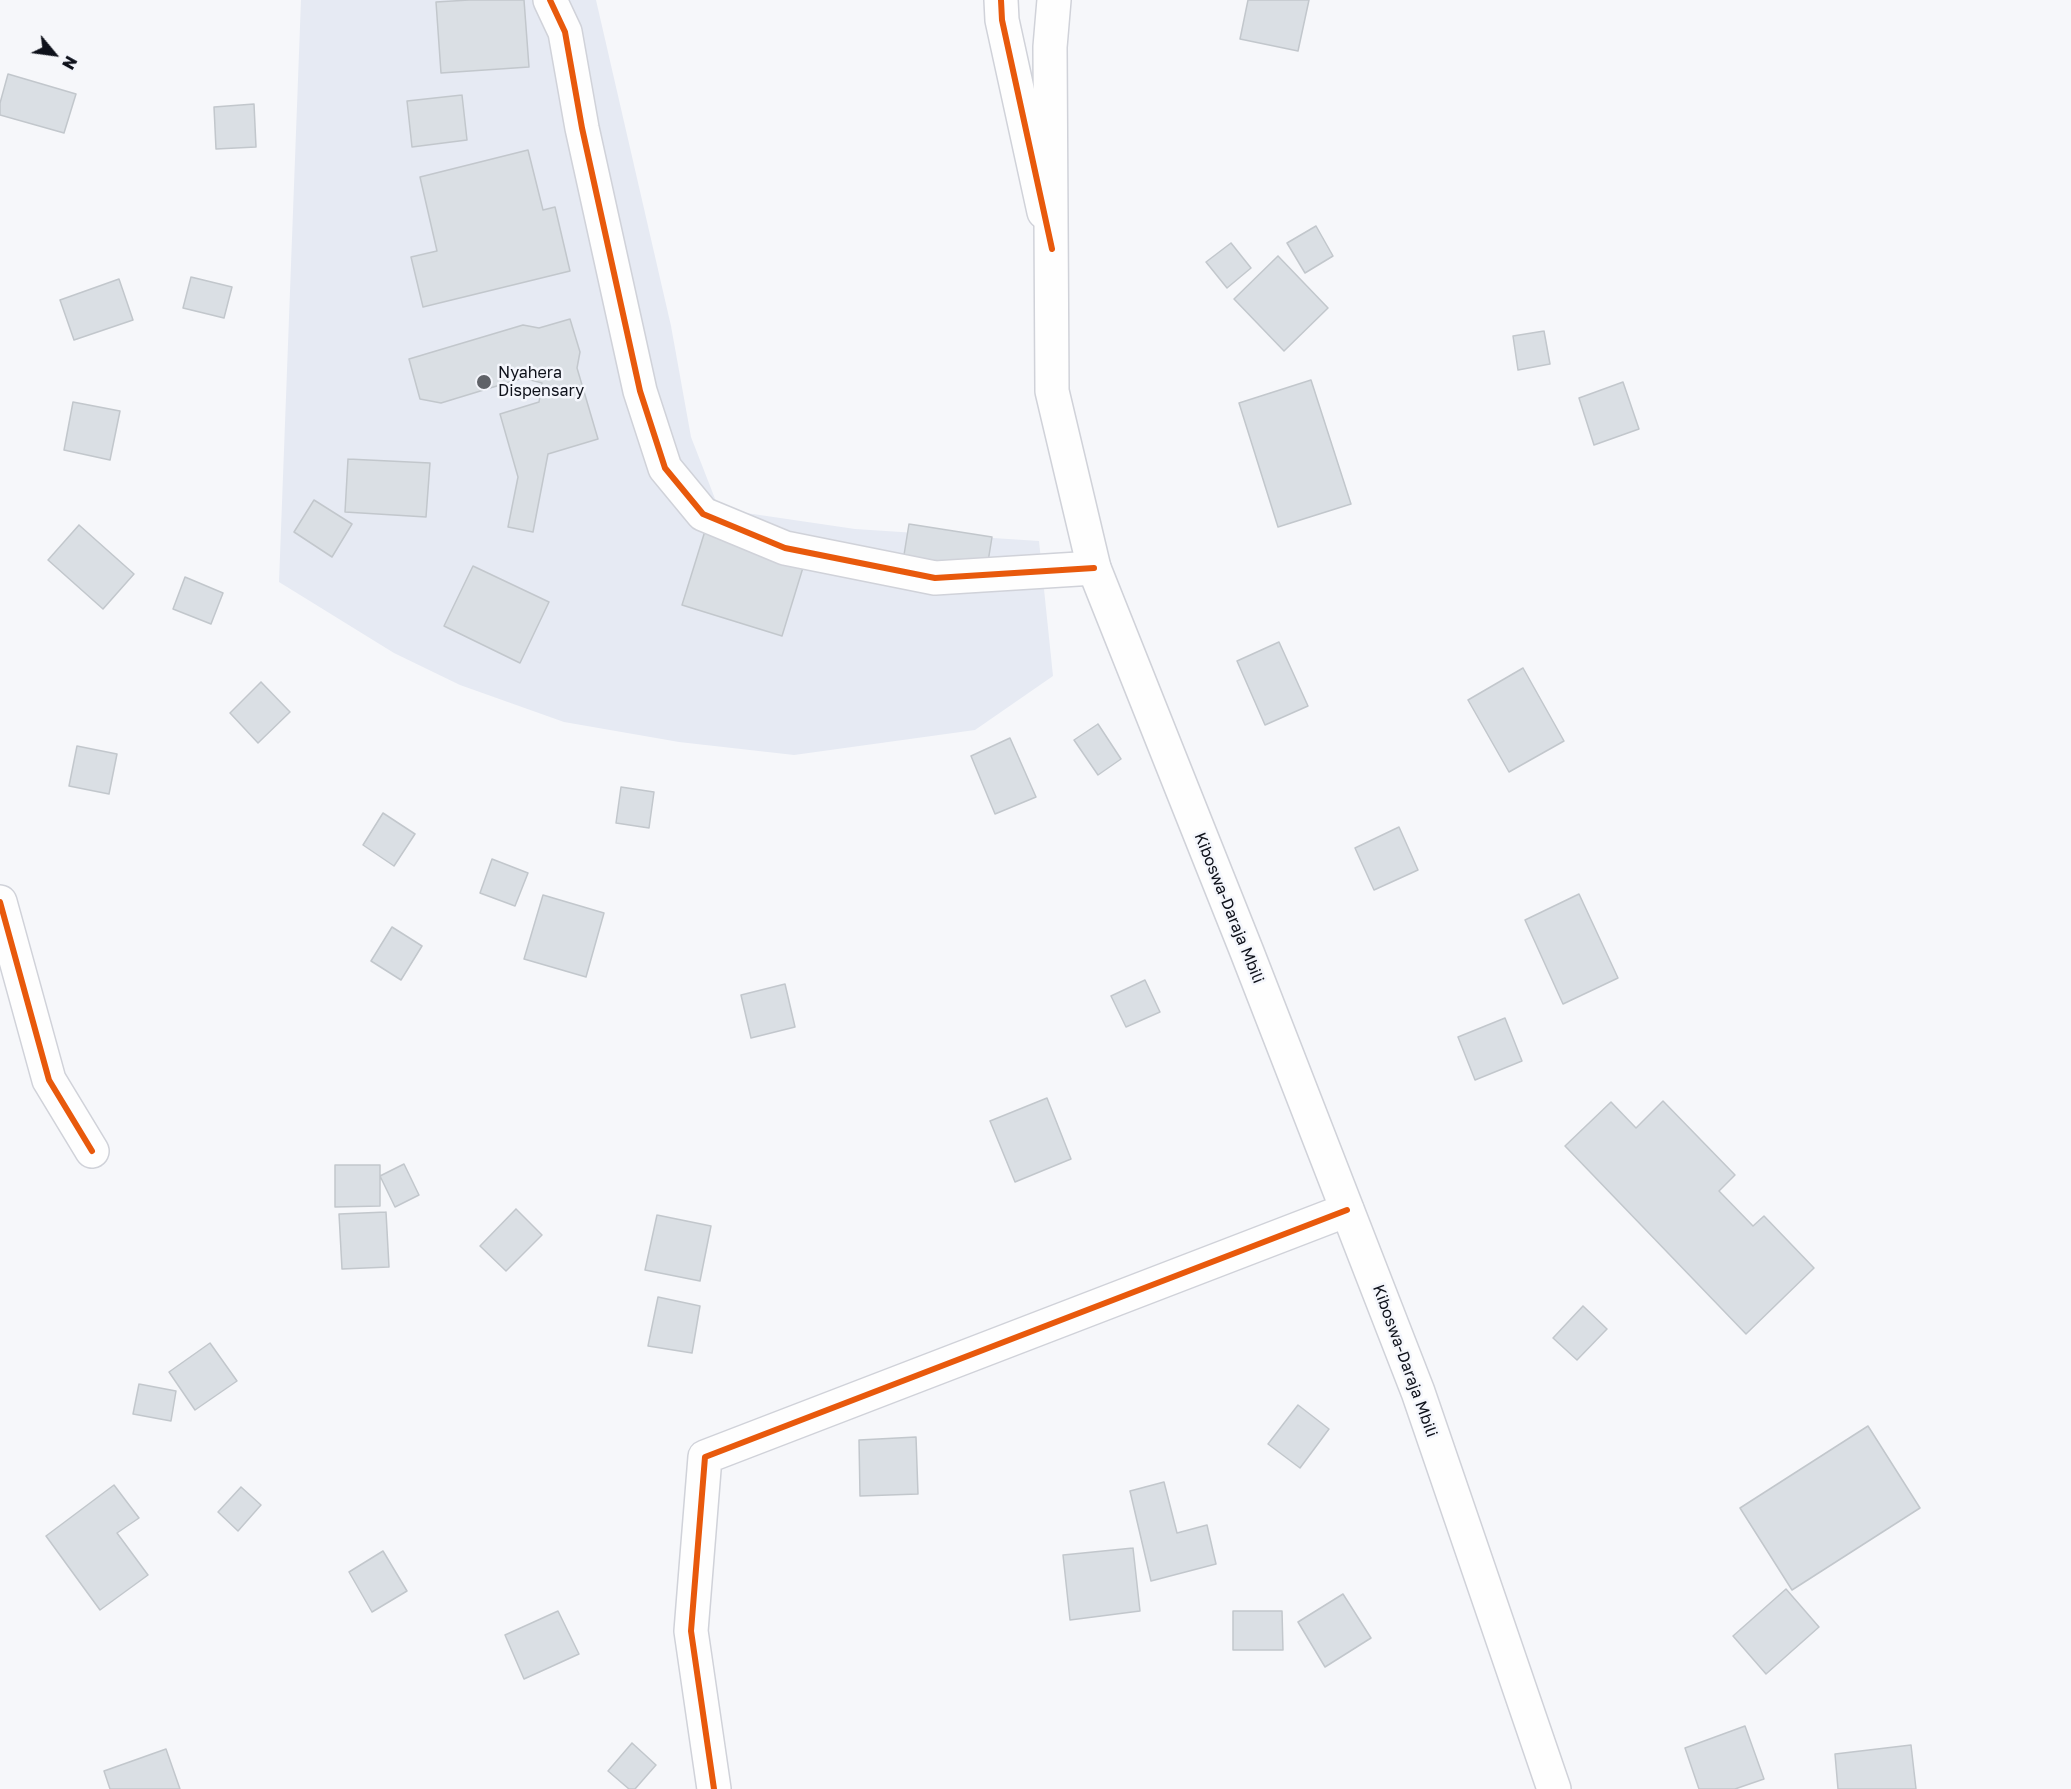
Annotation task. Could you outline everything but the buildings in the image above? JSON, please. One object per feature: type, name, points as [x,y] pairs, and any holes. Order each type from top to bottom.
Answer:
[{"type":"street","points":[[550,0],[565,32],[585,140],[640,391],[665,468],[703,514],[785,548],[935,578],[1094,568]]},
{"type":"street","points":[[1001,0],[1002,20],[1052,249]]},
{"type":"street","name":"Kiboswa-Daraja Mbili","points":[[1054,0],[1050,47],[1052,391],[1094,568],[1418,1392],[1554,1789]]},
{"type":"street","points":[[0,902],[49,1080],[92,1151]]},
{"type":"street","points":[[714,1789],[691,1631],[705,1457],[1347,1210]]},
{"type":"shaded area","name":"Nyahera Dispensary","points":[[301,0],[596,0],[671,326],[691,437],[719,509],[855,529],[1039,541],[1053,676],[975,730],[794,755],[679,742],[564,722],[460,685],[394,653],[279,582]]},
{"type":"cycle path","points":[[550,0],[565,32],[582,128],[640,391],[665,468],[703,514],[785,548],[935,578],[1094,568]]},
{"type":"cycle path","points":[[1001,0],[1002,20],[1052,249]]},
{"type":"cycle path","points":[[0,902],[49,1080],[92,1151]]},
{"type":"cycle path","points":[[714,1789],[691,1631],[705,1457],[1347,1210]]},
{"type":"place","name":"Nyahera Dispensary","points":[[484,382]]}]
